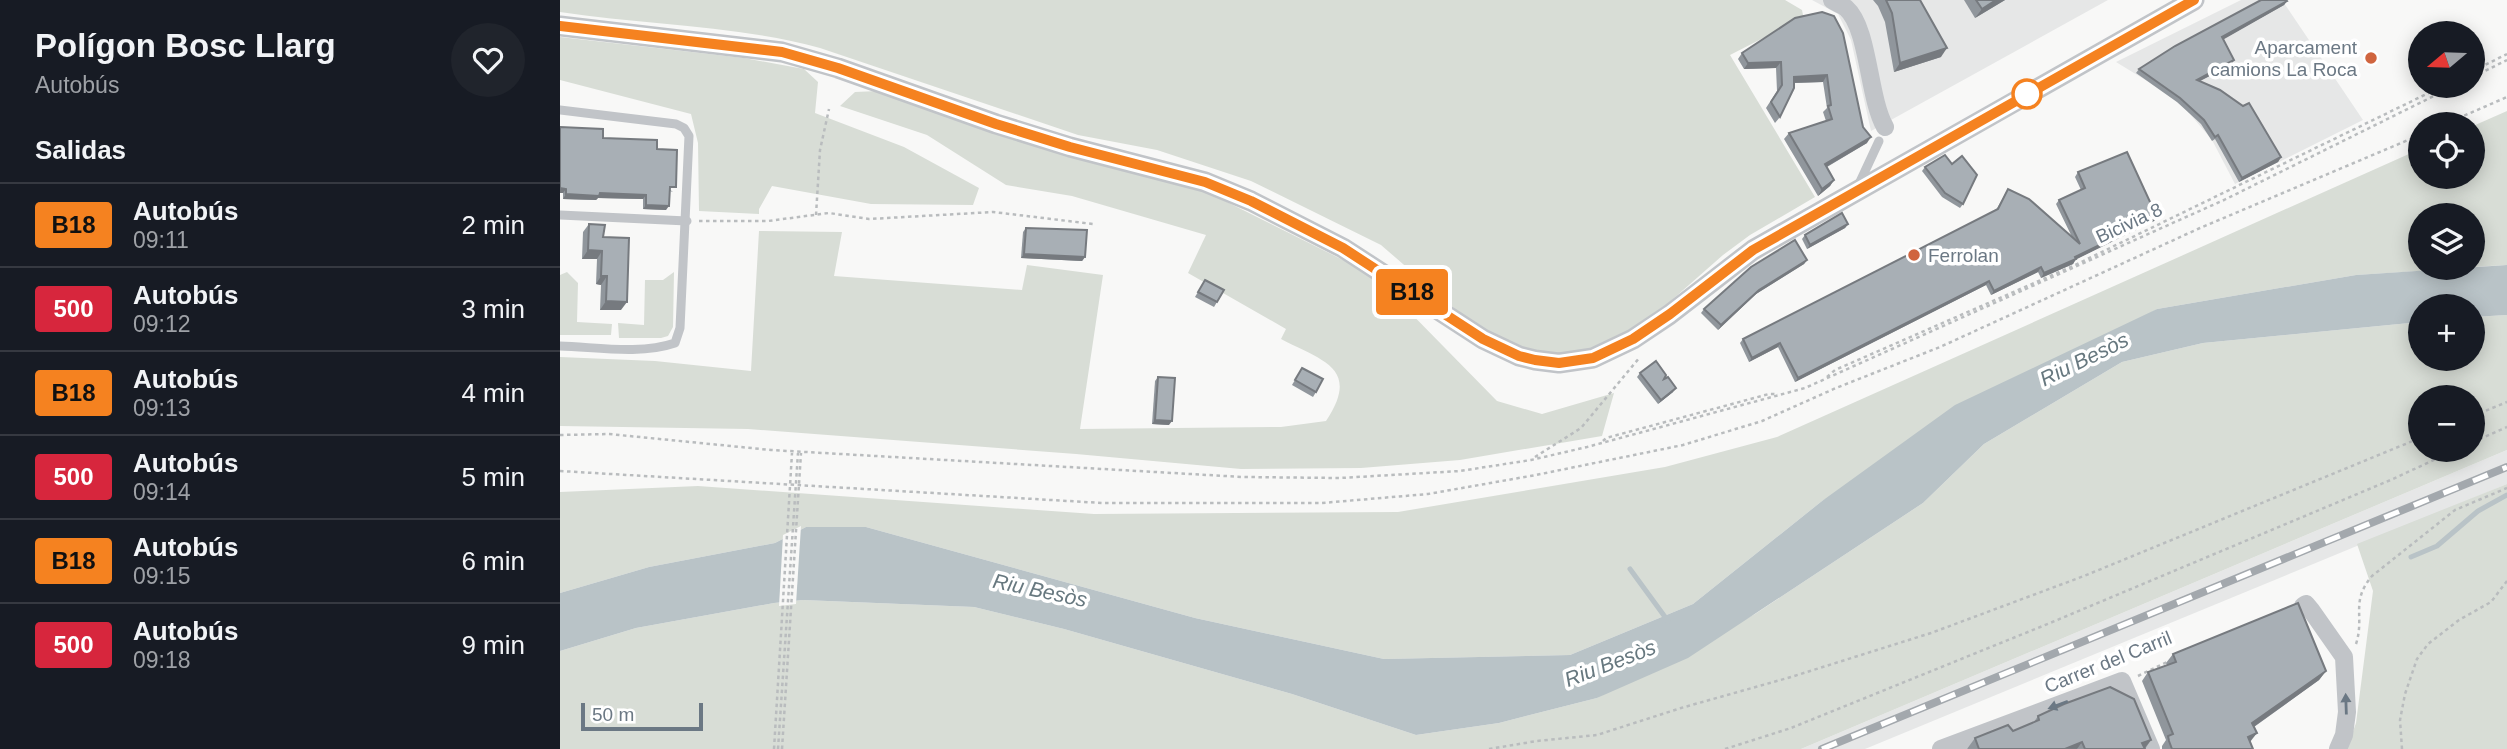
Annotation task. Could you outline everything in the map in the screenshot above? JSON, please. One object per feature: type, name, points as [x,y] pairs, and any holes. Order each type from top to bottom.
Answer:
[{"type":"street","points":[[1832,0],[1848,9],[1858,30],[1882,134]]},
{"type":"street","points":[[560,26],[782,52],[838,68],[1070,147],[1205,182],[1251,201],[1343,248],[1483,339],[1507,351],[1535,360],[1577,362],[1612,351],[1670,314],[1753,250],[2194,0]]},
{"type":"street","points":[[2303,606],[2306,604],[2348,654],[2347,712],[2344,735],[2338,749]]},
{"type":"street","points":[[2122,681],[2151,749]]},
{"type":"street","name":"Carrer del Carril","points":[[1941,749],[2122,681]]},
{"type":"lane","points":[[560,110],[676,124],[684,128],[689,136],[680,328],[675,343],[663,347],[636,349],[560,346]]},
{"type":"lane","points":[[1856,190],[1882,134]]},
{"type":"lane","points":[[560,215],[687,221]]},
{"type":"path","points":[[2485,65],[2507,54]]},
{"type":"path","points":[[2485,71],[2507,60]]},
{"type":"path","points":[[2473,112],[2507,97]]},
{"type":"path","name":"Bicivia 8","points":[[1824,379],[1835,370],[2073,266],[2419,98]]},
{"type":"path","points":[[560,435],[608,434],[792,452],[1257,477],[1340,478],[1461,471],[1531,460],[1601,443],[1606,438],[1769,394],[1781,394],[1824,379],[2224,200],[2430,98]]},
{"type":"path","points":[[816,215],[820,150],[829,109]]},
{"type":"path","points":[[560,471],[1102,503],[1322,503],[1428,494],[1536,475],[1684,445],[1762,421],[1940,347],[2200,228],[2408,140]]},
{"type":"path","points":[[687,221],[768,221],[829,213],[869,219],[993,212],[1093,224]]},
{"type":"path","points":[[1531,460],[1581,428],[1646,352]]},
{"type":"path","points":[[2485,411],[2507,402]]},
{"type":"path","points":[[2485,437],[2507,427]]},
{"type":"path","points":[[1489,749],[1597,735],[1931,633],[2084,576],[2408,443]]},
{"type":"path","points":[[778,749],[792,452]]},
{"type":"path","points":[[778,749],[799,452]]},
{"type":"path","points":[[1725,749],[1791,728],[2429,462]]},
{"type":"path","points":[[2348,654],[2358,639],[2358,600],[2362,588],[2372,576],[2455,510],[2507,488]]},
{"type":"path","points":[[2402,749],[2400,720],[2405,694],[2417,659],[2428,644],[2459,620],[2491,602],[2507,581]]},
{"type":"path","name":"Carrer del Carril","points":[[2122,681],[2171,661]]},
{"type":"shaded area","points":[[560,0],[1785,0],[1802,10],[1807,35],[1769,35],[1730,55],[1815,197],[1750,235],[1723,255],[1648,321],[1579,365],[1521,366],[1381,245],[1251,181],[1157,150],[1078,135],[820,48],[756,34],[560,12]]},
{"type":"shaded area","points":[[1812,0],[2108,0],[1871,131],[1851,40],[1838,14]]},
{"type":"shaded area","points":[[2241,0],[2282,0],[2363,120],[2235,184],[2212,140],[2184,107],[2116,62]]},
{"type":"shaded area","points":[[560,37],[744,58],[804,69],[818,82],[815,113],[904,147],[979,188],[973,205],[871,204],[772,186],[759,209],[759,214],[699,211],[698,143],[691,114],[560,80]]},
{"type":"shaded area","points":[[878,91],[1203,190],[1357,267],[1392,294],[1497,401],[1542,414],[1614,393],[1602,436],[1460,460],[1361,468],[1241,469],[748,429],[560,426],[560,357],[655,361],[751,371],[759,231],[842,232],[834,276],[1022,290],[1027,265],[1103,275],[1080,429],[1281,427],[1326,421],[1340,389],[1332,368],[1281,339],[1286,329],[1188,273],[1206,235],[1072,196],[1006,185],[927,135],[840,106],[855,92]]},
{"type":"shaded area","points":[[2507,111],[2507,265],[2485,266],[2485,203],[2408,203],[2408,272],[2356,275],[2157,309],[1822,501],[1693,604],[1570,655],[1384,659],[1195,618],[866,527],[806,527],[775,543],[649,567],[560,593],[560,492],[698,486],[1094,514],[1398,512],[1665,467],[1777,437],[2408,154],[2408,189],[2485,189],[2485,121]]},
{"type":"shaded area","points":[[567,272],[578,283],[577,322],[612,324],[611,335],[560,335],[560,275]]},
{"type":"shaded area","points":[[674,272],[673,327],[668,336],[619,338],[618,323],[644,325],[645,280],[663,280]]},
{"type":"shaded area","points":[[2507,315],[2507,450],[2485,459],[2485,385],[2408,385],[2408,462],[2479,462],[1801,749],[560,749],[560,651],[636,628],[803,600],[974,607],[1064,629],[1292,694],[1416,735],[1499,723],[1597,698],[1755,614],[1923,503],[1984,444],[2122,362],[2203,343],[2408,323],[2408,371],[2485,371],[2485,316]]},
{"type":"shaded area","points":[[2507,450],[2507,484],[1865,749],[1801,749],[2479,462],[2485,462],[2485,459]]},
{"type":"shaded area","points":[[2507,484],[2507,749],[2347,749],[2356,723],[2373,591],[2357,544]]},
{"type":"water","name":"Riu Besòs","points":[[2507,265],[2507,315],[2485,316],[2485,294],[2408,294],[2408,323],[2203,343],[2122,362],[1984,444],[1923,503],[1688,658],[1597,698],[1499,723],[1416,735],[1292,694],[1064,629],[974,607],[803,600],[774,603],[636,628],[560,651],[560,593],[649,567],[775,543],[806,527],[866,527],[1195,618],[1384,659],[1570,655],[1693,604],[1822,501],[1955,405],[2157,309],[2356,275],[2408,272],[2408,280],[2485,280],[2485,266]]},
{"type":"pier","points":[[801,526],[796,604],[779,606],[783,535]]},
{"type":"building","points":[[1886,0],[1920,0],[1947,48],[1900,63],[1892,13]]},
{"type":"building","points":[[1976,0],[1996,0],[1982,9]]},
{"type":"building","points":[[2261,0],[2287,1],[2222,37],[2234,60],[2197,80],[2220,90],[2243,106],[2249,103],[2281,157],[2242,178],[2218,135],[2215,137],[2204,120],[2180,98],[2139,69],[2175,46]]},
{"type":"building","points":[[1822,12],[1834,16],[1843,33],[1863,127],[1871,137],[1825,164],[1834,180],[1822,189],[1789,133],[1832,119],[1828,106],[1831,105],[1827,75],[1794,77],[1794,88],[1780,117],[1771,102],[1782,85],[1781,62],[1748,63],[1742,53],[1795,18]]},
{"type":"building","points":[[560,127],[603,129],[603,138],[657,140],[657,149],[677,150],[676,187],[670,187],[669,206],[646,205],[646,195],[566,194],[566,189],[560,188]]},
{"type":"building","points":[[2127,152],[2157,217],[2044,273],[2041,267],[1994,291],[1989,281],[1798,378],[1780,343],[1752,358],[1743,339],[1998,209],[2008,189],[2029,199],[2080,244],[2059,200],[2085,188],[2078,172]]},
{"type":"building","points":[[1945,155],[1952,164],[1962,156],[1977,175],[1963,204],[1945,193],[1925,167]]},
{"type":"building","points":[[1842,213],[1848,224],[1810,245],[1805,235]]},
{"type":"building","points":[[589,224],[605,225],[603,237],[629,238],[627,302],[606,301],[607,276],[601,276],[602,251],[588,250]]},
{"type":"building","points":[[1026,228],[1087,230],[1085,257],[1024,254]]},
{"type":"building","points":[[1795,240],[1807,260],[1759,290],[1721,325],[1704,309],[1751,267]]},
{"type":"building","points":[[1205,280],[1224,290],[1217,302],[1198,292]]},
{"type":"building","points":[[1656,361],[1666,375],[1664,379],[1668,377],[1676,388],[1661,400],[1640,373]]},
{"type":"building","points":[[1302,368],[1323,379],[1316,392],[1295,380]]},
{"type":"building","points":[[1158,377],[1175,378],[1172,421],[1155,420]]},
{"type":"building","points":[[2298,603],[2326,671],[2252,723],[2257,733],[2248,737],[2253,749],[2172,749],[2168,736],[2173,734],[2148,672],[2176,662],[2173,654]]},
{"type":"building","points":[[2110,687],[2134,699],[2151,740],[2142,743],[2145,749],[2085,749],[2082,742],[2065,749],[1979,749],[1975,738],[2008,725],[2013,731],[2039,720],[2038,716],[2064,704]]},
{"type":"waterway","points":[[2411,557],[2437,546],[2478,511],[2507,495]]},
{"type":"waterway","points":[[1630,569],[1668,621]]},
{"type":"railway","points":[[1822,749],[2507,467]]},
{"type":"bus line","name":"B18","points":[[560,26],[782,52],[838,68],[1070,147],[1205,182],[1251,201],[1343,248],[1483,339],[1519,356],[1559,363],[1593,358],[1633,339],[1753,250],[2194,0]]},
{"type":"place","name":"Aparcament camions La Roca","points":[[2371,58]]},
{"type":"place","name":"Ferrolan","points":[[1914,255]]}]
